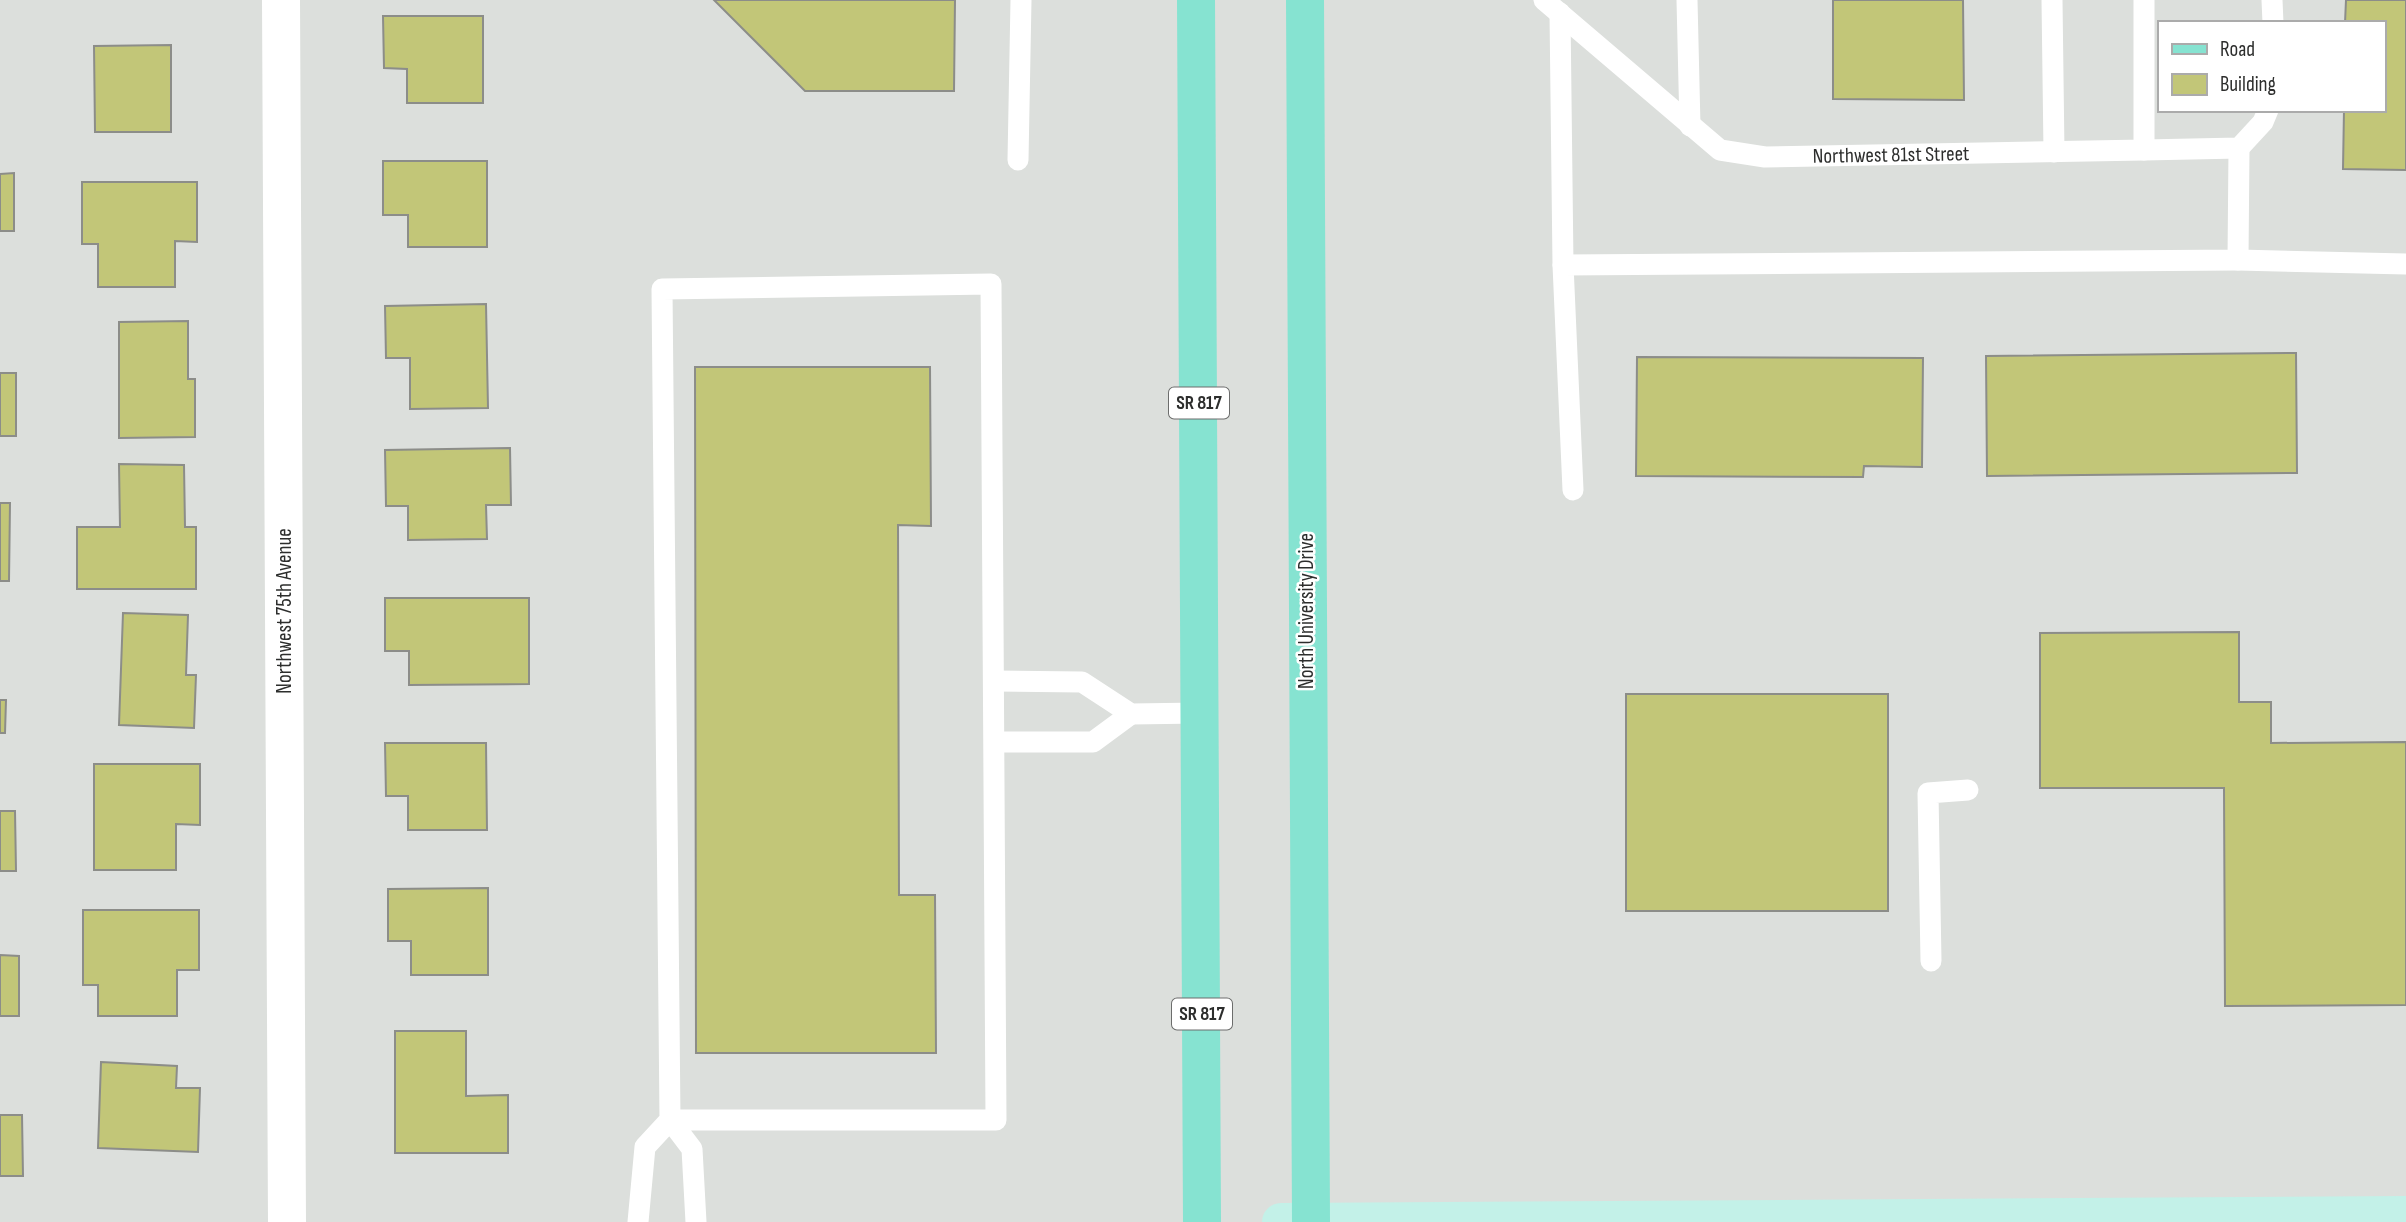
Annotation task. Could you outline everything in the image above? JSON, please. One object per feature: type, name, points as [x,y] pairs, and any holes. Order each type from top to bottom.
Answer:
[{"type":"main road","name":"SR 817","points":[[1196,0],[1202,1222]]},
{"type":"main road","name":"North University Drive","points":[[1301,1222],[1305,0]]},
{"type":"street","name":"Northwest 75th Avenue","points":[[281,0],[286,1222]]},
{"type":"street","points":[[1301,1222],[2406,1214]]},
{"type":"lane","points":[[1018,160],[1021,0]]},
{"type":"lane","points":[[1687,0],[1690,126]]},
{"type":"lane","points":[[2052,0],[2054,152]]},
{"type":"lane","points":[[2144,0],[2144,150]]},
{"type":"lane","points":[[2272,0],[2273,21]]},
{"type":"lane","points":[[1552,6],[1573,490]]},
{"type":"lane","name":"Northwest 81st Street","points":[[1552,6],[1720,150],[1765,157],[2239,148]]},
{"type":"lane","points":[[2238,260],[2239,148],[2263,122],[2268,112]]},
{"type":"lane","points":[[1563,265],[2238,260],[2406,264]]},
{"type":"lane","points":[[638,1222],[645,1147],[670,1120],[996,1120],[995,681],[990,284],[662,289],[670,1120],[692,1149],[696,1222]]},
{"type":"lane","points":[[995,681],[1082,682],[1131,714],[1200,713]]},
{"type":"lane","points":[[995,742],[1093,742],[1131,714]]},
{"type":"lane","points":[[1931,961],[1928,793],[1968,790]]},
{"type":"building","points":[[714,0],[955,0],[954,91],[805,91]]},
{"type":"building","points":[[1833,0],[1963,0],[1964,100],[1833,99]]},
{"type":"building","points":[[2346,0],[2406,0],[2406,170],[2343,169],[2344,112],[2385,112],[2385,21],[2345,21]]},
{"type":"building","points":[[383,16],[483,16],[483,103],[407,103],[407,69],[384,68]]},
{"type":"building","points":[[171,45],[171,132],[95,132],[94,46]]},
{"type":"building","points":[[383,161],[487,161],[487,247],[408,247],[408,215],[383,215]]},
{"type":"building","points":[[14,173],[14,231],[0,231],[0,174]]},
{"type":"building","points":[[82,182],[197,182],[197,242],[175,241],[175,287],[98,287],[98,244],[82,244]]},
{"type":"building","points":[[486,304],[488,408],[410,409],[410,358],[386,358],[385,306]]},
{"type":"building","points":[[188,321],[188,379],[195,379],[195,437],[119,438],[119,322]]},
{"type":"building","points":[[2296,353],[2297,473],[1987,476],[1986,356]]},
{"type":"building","points":[[1637,357],[1923,358],[1922,467],[1864,466],[1863,477],[1636,476]]},
{"type":"building","points":[[695,367],[930,367],[931,526],[898,525],[899,895],[935,895],[936,1053],[696,1053]]},
{"type":"building","points":[[0,373],[16,373],[16,436],[0,436]]},
{"type":"building","points":[[510,448],[511,505],[486,505],[487,539],[408,540],[408,506],[386,506],[385,450]]},
{"type":"building","points":[[119,464],[184,465],[185,527],[196,527],[196,589],[77,589],[77,527],[120,527]]},
{"type":"building","points":[[0,503],[10,503],[9,581],[0,581]]},
{"type":"building","points":[[385,598],[529,598],[529,684],[409,685],[409,651],[385,651]]},
{"type":"building","points":[[123,613],[188,615],[186,675],[196,675],[194,728],[119,725]]},
{"type":"building","points":[[2239,632],[2239,702],[2271,702],[2271,743],[2406,742],[2406,1005],[2225,1006],[2224,788],[2040,788],[2040,633]]},
{"type":"building","points":[[1626,694],[1888,694],[1888,911],[1626,911]]},
{"type":"building","points":[[0,700],[6,700],[5,733],[0,733]]},
{"type":"building","points":[[385,743],[486,743],[487,830],[408,830],[408,796],[386,796]]},
{"type":"building","points":[[94,764],[200,764],[200,825],[176,824],[176,870],[94,870]]},
{"type":"building","points":[[0,811],[15,811],[16,871],[0,871]]},
{"type":"building","points":[[488,888],[488,975],[411,975],[411,941],[388,941],[388,889]]},
{"type":"building","points":[[83,910],[199,910],[199,970],[177,970],[177,1016],[98,1016],[98,985],[83,985]]},
{"type":"building","points":[[0,955],[19,956],[19,1016],[0,1016]]},
{"type":"building","points":[[395,1031],[466,1031],[466,1096],[508,1095],[508,1153],[395,1153]]},
{"type":"building","points":[[101,1062],[177,1066],[176,1088],[200,1088],[198,1152],[98,1148]]},
{"type":"building","points":[[0,1115],[22,1115],[23,1176],[0,1176]]}]
